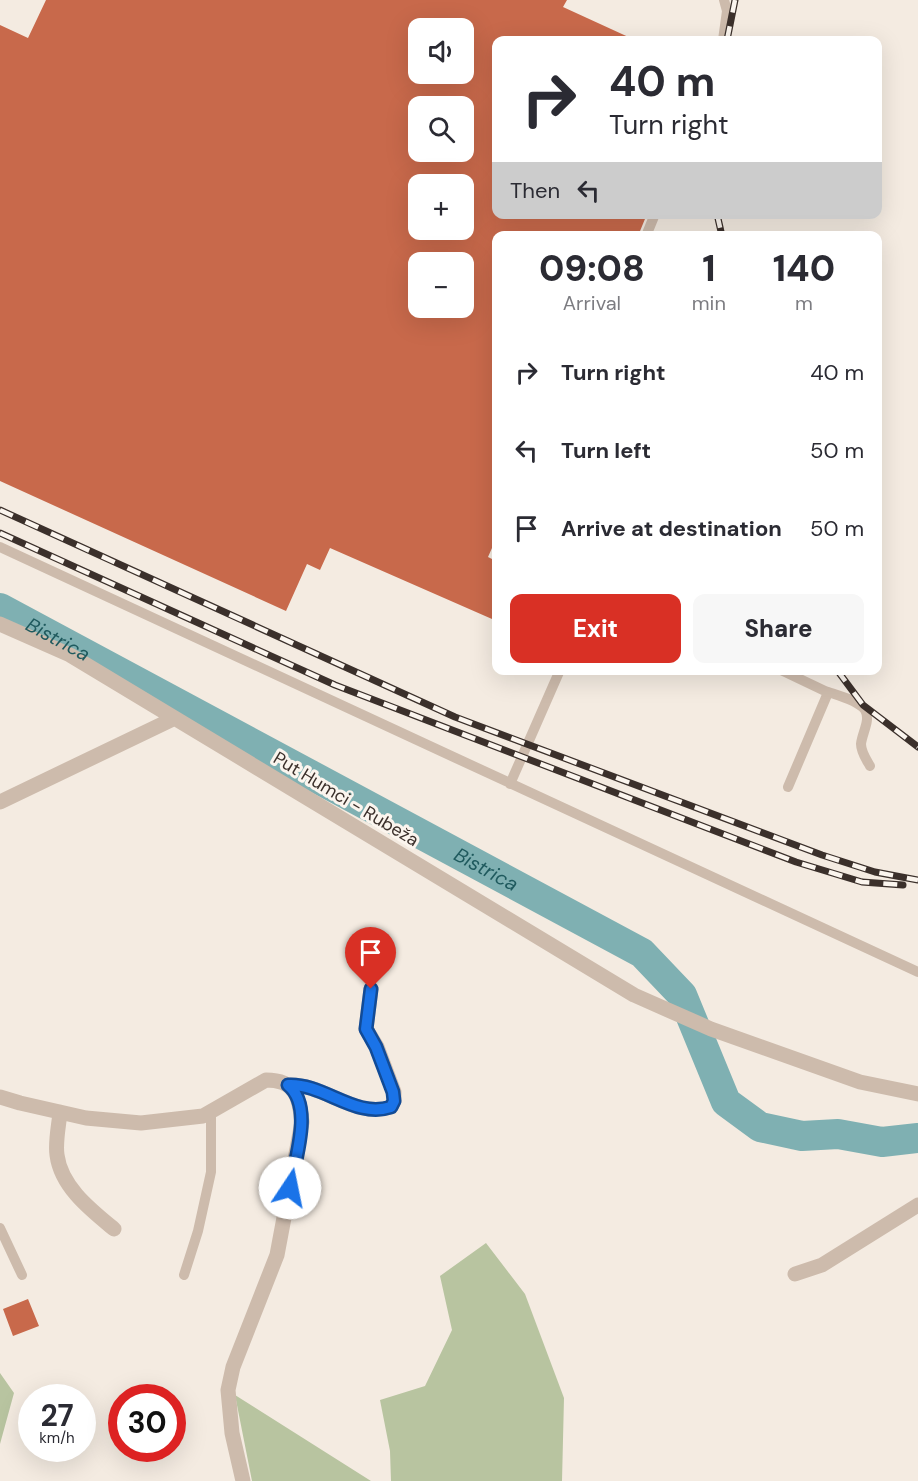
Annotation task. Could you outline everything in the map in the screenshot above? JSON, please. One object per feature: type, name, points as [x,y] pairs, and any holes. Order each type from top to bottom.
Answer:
[{"type":"street","name":"Put Humci - Rubeža","points":[[0,624],[70,655],[634,995],[711,1029],[860,1082],[918,1094]]},
{"type":"street","points":[[0,802],[175,718]]},
{"type":"street","points":[[288,1085],[301,1084],[366,1110],[391,1107],[394,1101],[393,1092],[376,1047],[366,1029],[371,989]]},
{"type":"street","points":[[0,1097],[86,1118],[141,1123],[203,1116],[266,1080],[288,1085],[296,1091],[300,1100],[302,1122],[277,1255],[233,1367],[228,1390],[232,1433],[243,1481]]},
{"type":"street","points":[[60,1112],[57,1155],[66,1182],[88,1208],[114,1229]]},
{"type":"street","points":[[795,1274],[822,1265],[918,1205]]},
{"type":"lane","points":[[724,0],[727,11],[724,36]]},
{"type":"lane","points":[[0,547],[918,972]]},
{"type":"lane","points":[[510,784],[558,675]]},
{"type":"lane","points":[[791,675],[857,704],[864,710],[867,718],[861,743],[862,752],[870,766]]},
{"type":"lane","points":[[788,787],[827,698],[825,691]]},
{"type":"lane","points":[[184,1275],[198,1231],[211,1172],[211,1113]]},
{"type":"lane","points":[[0,1228],[22,1275]]},
{"type":"green space","points":[[486,1243],[525,1294],[564,1398],[562,1481],[391,1481],[390,1451],[380,1400],[425,1386],[452,1330],[440,1276]]},
{"type":"green space","points":[[0,1373],[14,1393],[0,1444]]},
{"type":"green space","points":[[235,1395],[371,1481],[252,1481]]},
{"type":"building","points":[[46,0],[567,0],[563,7],[626,36],[492,36],[492,219],[645,219],[640,231],[492,231],[492,548],[488,557],[492,559],[492,619],[330,548],[320,570],[307,564],[286,611],[0,481],[0,25],[28,38]]},
{"type":"building","points":[[28,1299],[39,1326],[13,1336],[3,1309]]},
{"type":"waterway","name":"Bistrica","points":[[0,608],[642,953],[682,995],[726,1102],[760,1127],[802,1136],[838,1134],[882,1142],[918,1138]]},
{"type":"railway","points":[[728,36],[735,0]]},
{"type":"railway","points":[[718,219],[721,231]]},
{"type":"railway","points":[[0,510],[455,717],[822,855],[875,872],[918,880]]},
{"type":"railway","points":[[0,533],[335,685],[796,862],[862,882],[903,885]]},
{"type":"railway","points":[[841,675],[863,705],[918,747]]},
{"type":"route","points":[[290,1188],[302,1122],[300,1100],[296,1091],[288,1085],[301,1084],[366,1110],[391,1107],[394,1101],[393,1092],[376,1047],[366,1029],[371,989]]}]
